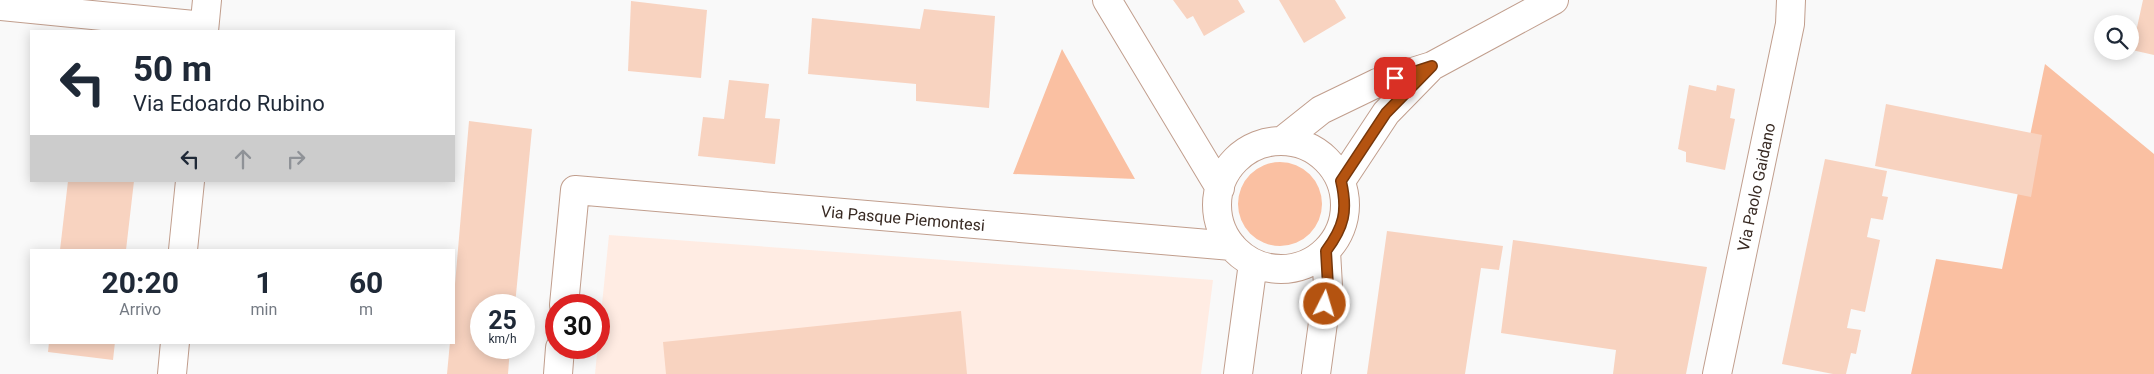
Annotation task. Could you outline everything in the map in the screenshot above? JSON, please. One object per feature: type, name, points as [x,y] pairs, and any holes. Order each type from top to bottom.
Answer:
[{"type":"street","points":[[1106,0],[1220,188]]},
{"type":"street","points":[[1282,141],[1321,110],[1377,83],[1432,66],[1554,0]]},
{"type":"street","name":"Via Paolo Gaidano","points":[[1717,374],[1790,24],[1791,0]]},
{"type":"street","points":[[0,6],[205,19]]},
{"type":"street","points":[[1341,181],[1386,113],[1432,66]]},
{"type":"street","points":[[1282,141],[1301,144],[1318,152],[1332,165],[1341,181],[1345,200],[1344,218],[1337,236],[1326,251],[1310,262],[1291,268],[1271,268],[1253,263],[1232,246],[1221,228],[1217,208],[1220,188],[1229,169],[1243,154],[1262,144],[1282,141]]},
{"type":"street","points":[[183,249],[190,182]]},
{"type":"street","name":"Via Pasque Piemontesi","points":[[565,294],[575,190],[1232,246]]},
{"type":"street","points":[[1316,374],[1328,286],[1326,251]]},
{"type":"street","points":[[1238,374],[1253,263]]},
{"type":"street","points":[[172,374],[175,344]]},
{"type":"street","points":[[558,374],[559,359]]},
{"type":"shaded area","points":[[1062,49],[1135,179],[1013,174]]},
{"type":"shaded area","points":[[2045,64],[2154,154],[2154,374],[1911,374],[1936,259],[2002,269]]},
{"type":"shaded area","points":[[1280,162],[1296,165],[1310,174],[1319,188],[1322,204],[1319,220],[1310,234],[1296,243],[1280,246],[1264,243],[1250,234],[1241,220],[1238,204],[1241,188],[1250,174],[1264,165]]},
{"type":"shaded area","points":[[609,235],[1213,280],[1201,374],[595,374],[597,359],[610,359],[610,294],[603,294]]},
{"type":"building","points":[[1173,0],[1238,0],[1245,12],[1204,36],[1193,16],[1187,19]]},
{"type":"building","points":[[1279,0],[1335,0],[1346,18],[1304,43]]},
{"type":"building","points":[[2143,0],[2154,0],[2154,55],[2139,52],[2139,18]]},
{"type":"building","points":[[631,1],[707,10],[701,78],[628,71]]},
{"type":"building","points":[[924,9],[995,16],[989,108],[916,101],[916,84],[808,74],[812,18],[920,29]]},
{"type":"building","points":[[729,80],[769,84],[765,118],[780,119],[775,164],[698,156],[703,117],[724,119]]},
{"type":"building","points":[[1689,85],[1716,91],[1717,85],[1735,89],[1730,118],[1735,119],[1725,170],[1686,162],[1686,152],[1678,149]]},
{"type":"building","points":[[1886,104],[2042,135],[2031,197],[1875,166]]},
{"type":"building","points":[[469,121],[532,129],[516,294],[470,294],[470,359],[509,359],[508,374],[447,374],[450,344],[455,344],[455,284]]},
{"type":"building","points":[[1825,159],[1887,171],[1882,196],[1888,197],[1883,220],[1871,218],[1867,237],[1880,240],[1865,312],[1851,309],[1847,328],[1861,330],[1856,354],[1851,353],[1846,374],[1833,374],[1782,364]]},
{"type":"building","points":[[68,182],[134,182],[126,249],[60,249]]},
{"type":"building","points":[[1387,231],[1503,246],[1499,270],[1481,268],[1465,374],[1367,374]]},
{"type":"building","points":[[1513,240],[1707,267],[1686,374],[1613,374],[1616,350],[1501,333]]},
{"type":"building","points":[[961,311],[967,374],[666,374],[663,342]]},
{"type":"building","points":[[49,344],[115,344],[113,360],[48,352]]},
{"type":"route","points":[[1325,304],[1328,286],[1326,251],[1337,236],[1344,218],[1345,200],[1341,181],[1386,113],[1432,66],[1395,78]]}]
